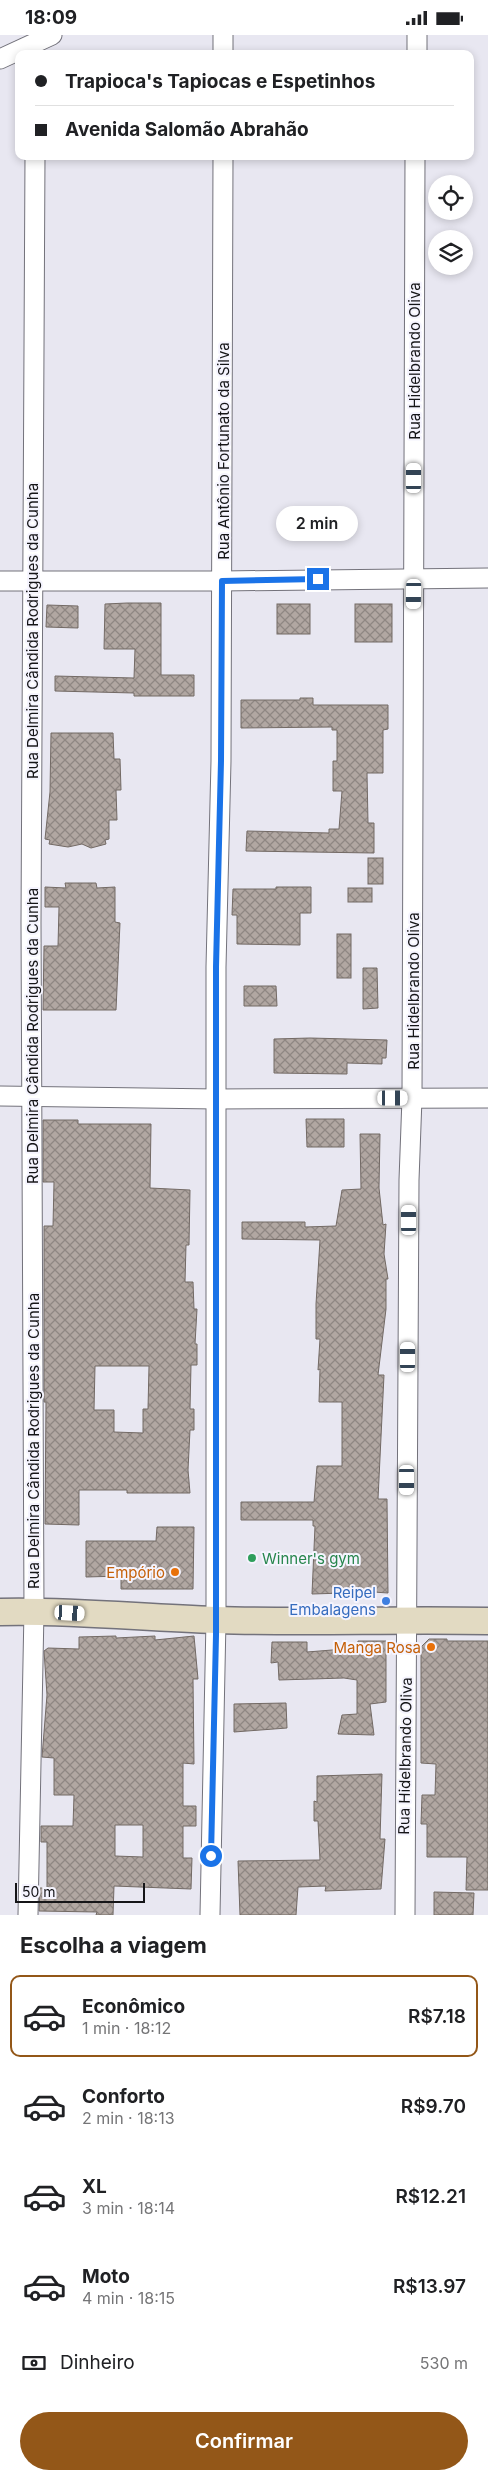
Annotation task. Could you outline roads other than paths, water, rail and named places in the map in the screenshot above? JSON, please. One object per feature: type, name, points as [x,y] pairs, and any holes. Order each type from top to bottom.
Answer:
[{"type":"street","points":[[34,49],[52,35]]},
{"type":"street","points":[[223,35],[223,50]]},
{"type":"street","points":[[417,35],[417,50]]},
{"type":"street","points":[[0,59],[15,55]]},
{"type":"street","name":"Rua Delmira Cândida Rodrigues da Cunha","points":[[28,1915],[34,1611],[32,581],[35,160]]},
{"type":"street","name":"Rua Antônio Fortunato da Silva","points":[[210,1915],[216,1621],[216,967],[221,761],[223,160]]},
{"type":"street","name":"Rua Hidelbrando Oliva","points":[[405,1915],[409,1180],[412,1098],[415,160]]},
{"type":"street","points":[[0,581],[488,578]]},
{"type":"street","points":[[0,1095],[217,1099],[488,1098]]},
{"type":"street","points":[[0,1612],[34,1611],[216,1621],[406,1619],[488,1621]]},
{"type":"place","name":"Winner's gym","points":[[252,1558]]},
{"type":"place","name":"Empório","points":[[175,1572]]},
{"type":"place","name":"Reipel Embalagens","points":[[386,1601]]},
{"type":"place","name":"Manga Rosa","points":[[431,1647]]}]
